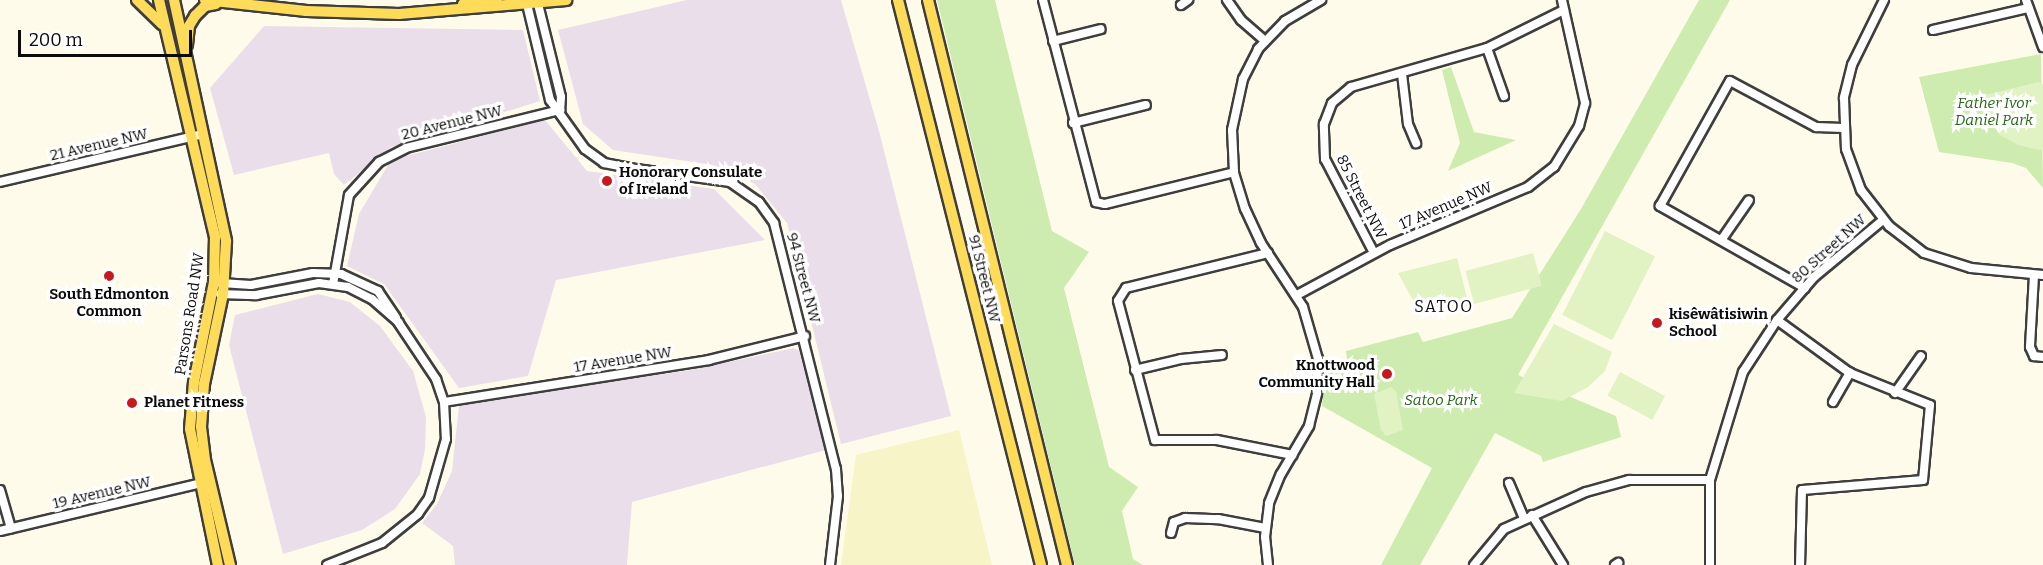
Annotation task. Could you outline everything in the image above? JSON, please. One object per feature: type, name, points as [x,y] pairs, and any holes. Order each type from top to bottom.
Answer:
[{"type":"main road","points":[[137,0],[162,24],[172,56]]},
{"type":"main road","name":"Parsons Road NW","points":[[159,0],[172,56],[198,135]]},
{"type":"main road","points":[[166,0],[186,81],[196,99]]},
{"type":"main road","name":"Parsons Road NW","points":[[174,0],[196,99],[198,135],[215,236],[218,288],[202,407],[202,439],[204,482],[218,565]]},
{"type":"main road","points":[[205,0],[317,12],[412,13],[566,0]]},
{"type":"main road","points":[[412,13],[497,0]]},
{"type":"main road","name":"91 Street NW","points":[[898,0],[1041,565]]},
{"type":"main road","points":[[921,0],[942,55]]},
{"type":"main road","name":"91 Street NW","points":[[928,0],[1067,565]]},
{"type":"main road","points":[[186,58],[188,31],[195,16],[205,6],[222,3]]},
{"type":"main road","name":"Parsons Road NW","points":[[204,482],[230,565]]},
{"type":"street","points":[[1042,0],[1096,202],[1105,204],[1234,172]]},
{"type":"street","points":[[1227,0],[1241,20],[1264,41]]},
{"type":"street","points":[[1268,565],[1265,528],[1274,489],[1309,426],[1318,382],[1315,339],[1297,295],[1249,220],[1234,172],[1236,104],[1247,69],[1264,41],[1285,21],[1319,0]]},
{"type":"street","points":[[1416,143],[1406,113],[1402,74],[1487,48],[1564,10],[1562,0]]},
{"type":"street","points":[[1884,0],[1849,73],[1844,128],[1857,181],[1883,220],[1918,249],[1948,262],[2043,275]]},
{"type":"street","name":"94 Street NW","points":[[531,2],[550,100],[560,110],[575,138],[604,162],[709,176],[744,189],[759,202],[774,223],[782,243],[833,453],[838,496],[830,565]]},
{"type":"street","points":[[1933,30],[2027,4],[2043,47]]},
{"type":"street","name":"17 Avenue NW","points":[[1297,295],[1374,253],[1537,182],[1559,161],[1582,117],[1584,91],[1564,10]]},
{"type":"street","points":[[1053,41],[1101,29]]},
{"type":"street","points":[[1487,48],[1504,96]]},
{"type":"street","name":"85 Street NW","points":[[1374,253],[1327,166],[1323,141],[1326,117],[1337,98],[1351,87],[1402,74]]},
{"type":"street","points":[[1804,288],[1722,239],[1660,206],[1730,81],[1816,127],[1844,128]]},
{"type":"street","points":[[1074,123],[1146,105]]},
{"type":"street","name":"20 Avenue NW","points":[[333,284],[349,195],[379,162],[406,148],[560,110]]},
{"type":"street","name":"21 Avenue NW","points":[[0,182],[198,135]]},
{"type":"street","points":[[1722,239],[1749,200]]},
{"type":"street","name":"80 Street NW","points":[[1710,565],[1710,480],[1743,372],[1777,320],[1804,288],[1883,220]]},
{"type":"street","points":[[1268,253],[1126,288],[1119,293],[1119,306],[1155,440],[1217,440],[1293,456]]},
{"type":"street","points":[[218,288],[251,285],[313,273],[335,274],[369,285],[385,300],[430,368],[444,402],[446,430],[442,461],[429,498],[418,514],[382,543],[330,565]]},
{"type":"street","points":[[2034,275],[2030,347],[2040,357]]},
{"type":"street","points":[[218,288],[256,296],[311,284],[333,284],[361,292],[398,322]]},
{"type":"street","points":[[1777,320],[1850,373],[1895,393],[1930,405],[1923,480],[1802,490],[1800,565]]},
{"type":"street","name":"17 Avenue NW","points":[[444,402],[709,360],[805,336]]},
{"type":"street","points":[[1135,370],[1185,358],[1222,355]]},
{"type":"street","points":[[1895,393],[1922,356]]},
{"type":"street","points":[[1833,402],[1850,373]]},
{"type":"street","points":[[1474,565],[1493,538],[1524,519],[1619,482],[1710,480]]},
{"type":"street","name":"19 Avenue NW","points":[[0,531],[204,482]]},
{"type":"street","points":[[1509,483],[1524,519]]},
{"type":"street","points":[[0,490],[11,528]]},
{"type":"street","points":[[1532,515],[1563,565]]},
{"type":"street","points":[[1171,533],[1174,522],[1185,518],[1218,519],[1265,528]]},
{"type":"shaded area","points":[[687,0],[841,0],[879,131],[951,416],[841,444],[787,223],[755,184],[713,165],[613,150],[583,124],[558,30]]},
{"type":"shaded area","points":[[264,26],[523,30],[540,101],[391,147],[344,185],[334,174],[329,153],[234,175],[210,88]]},
{"type":"shaded area","points":[[545,120],[587,171],[714,189],[765,240],[556,280],[528,376],[459,388],[384,284],[347,266],[359,214],[391,160]]},
{"type":"shaded area","points":[[318,294],[350,302],[380,326],[413,371],[426,417],[425,449],[420,474],[395,509],[362,530],[283,554],[229,345],[235,315]]},
{"type":"shaded area","points":[[794,348],[799,351],[826,450],[632,502],[627,565],[455,565],[453,546],[422,523],[437,504],[452,471],[459,405],[691,370]]},
{"type":"shaded area","points":[[959,430],[992,565],[841,565],[856,455]]},
{"type":"green space","points":[[937,0],[995,0],[1052,231],[1089,252],[1064,288],[1109,467],[1138,487],[1122,511],[1133,559],[1143,565],[1075,565]]},
{"type":"green space","name":"Satoo Park","points":[[1699,0],[1730,0],[1518,375],[1616,416],[1621,437],[1543,462],[1541,456],[1495,433],[1420,565],[1381,565],[1432,468],[1322,406],[1326,363],[1347,360],[1346,351],[1418,332],[1423,342],[1512,318],[1581,209]]},
{"type":"green space","name":"Father Ivor Daniel Park","points":[[2041,54],[2043,188],[2026,168],[2012,163],[1939,152],[1919,77]]},
{"type":"green space","points":[[1451,67],[1474,132],[1516,140],[1448,171],[1460,143],[1442,70]]},
{"type":"green space","points":[[2038,82],[2043,84],[2043,149],[2038,150],[2018,145],[2000,135],[1978,97]]},
{"type":"green space","points":[[1605,231],[1655,256],[1612,340],[1562,315]]},
{"type":"green space","points":[[1533,253],[1542,286],[1474,304],[1465,271]]},
{"type":"green space","points":[[1457,258],[1469,306],[1441,313],[1416,306],[1398,273]]},
{"type":"green space","points":[[1554,324],[1612,352],[1605,371],[1588,387],[1562,401],[1514,393]]},
{"type":"green space","points":[[1620,372],[1665,396],[1652,420],[1607,396]]},
{"type":"green space","points":[[1391,387],[1396,391],[1403,430],[1386,436],[1381,430],[1374,394]]},
{"type":"place","name":"Honorary Consulate of Ireland","points":[[607,181]]},
{"type":"place","name":"South Edmonton Common","points":[[109,276]]},
{"type":"place","name":"kisêwâtisiwin School","points":[[1657,323]]},
{"type":"place","name":"Knottwood Community Hall","points":[[1387,374]]},
{"type":"place","name":"Planet Fitness","points":[[132,403]]},
{"type":"district","name":"SATOO","points":[[1444,307]]}]
